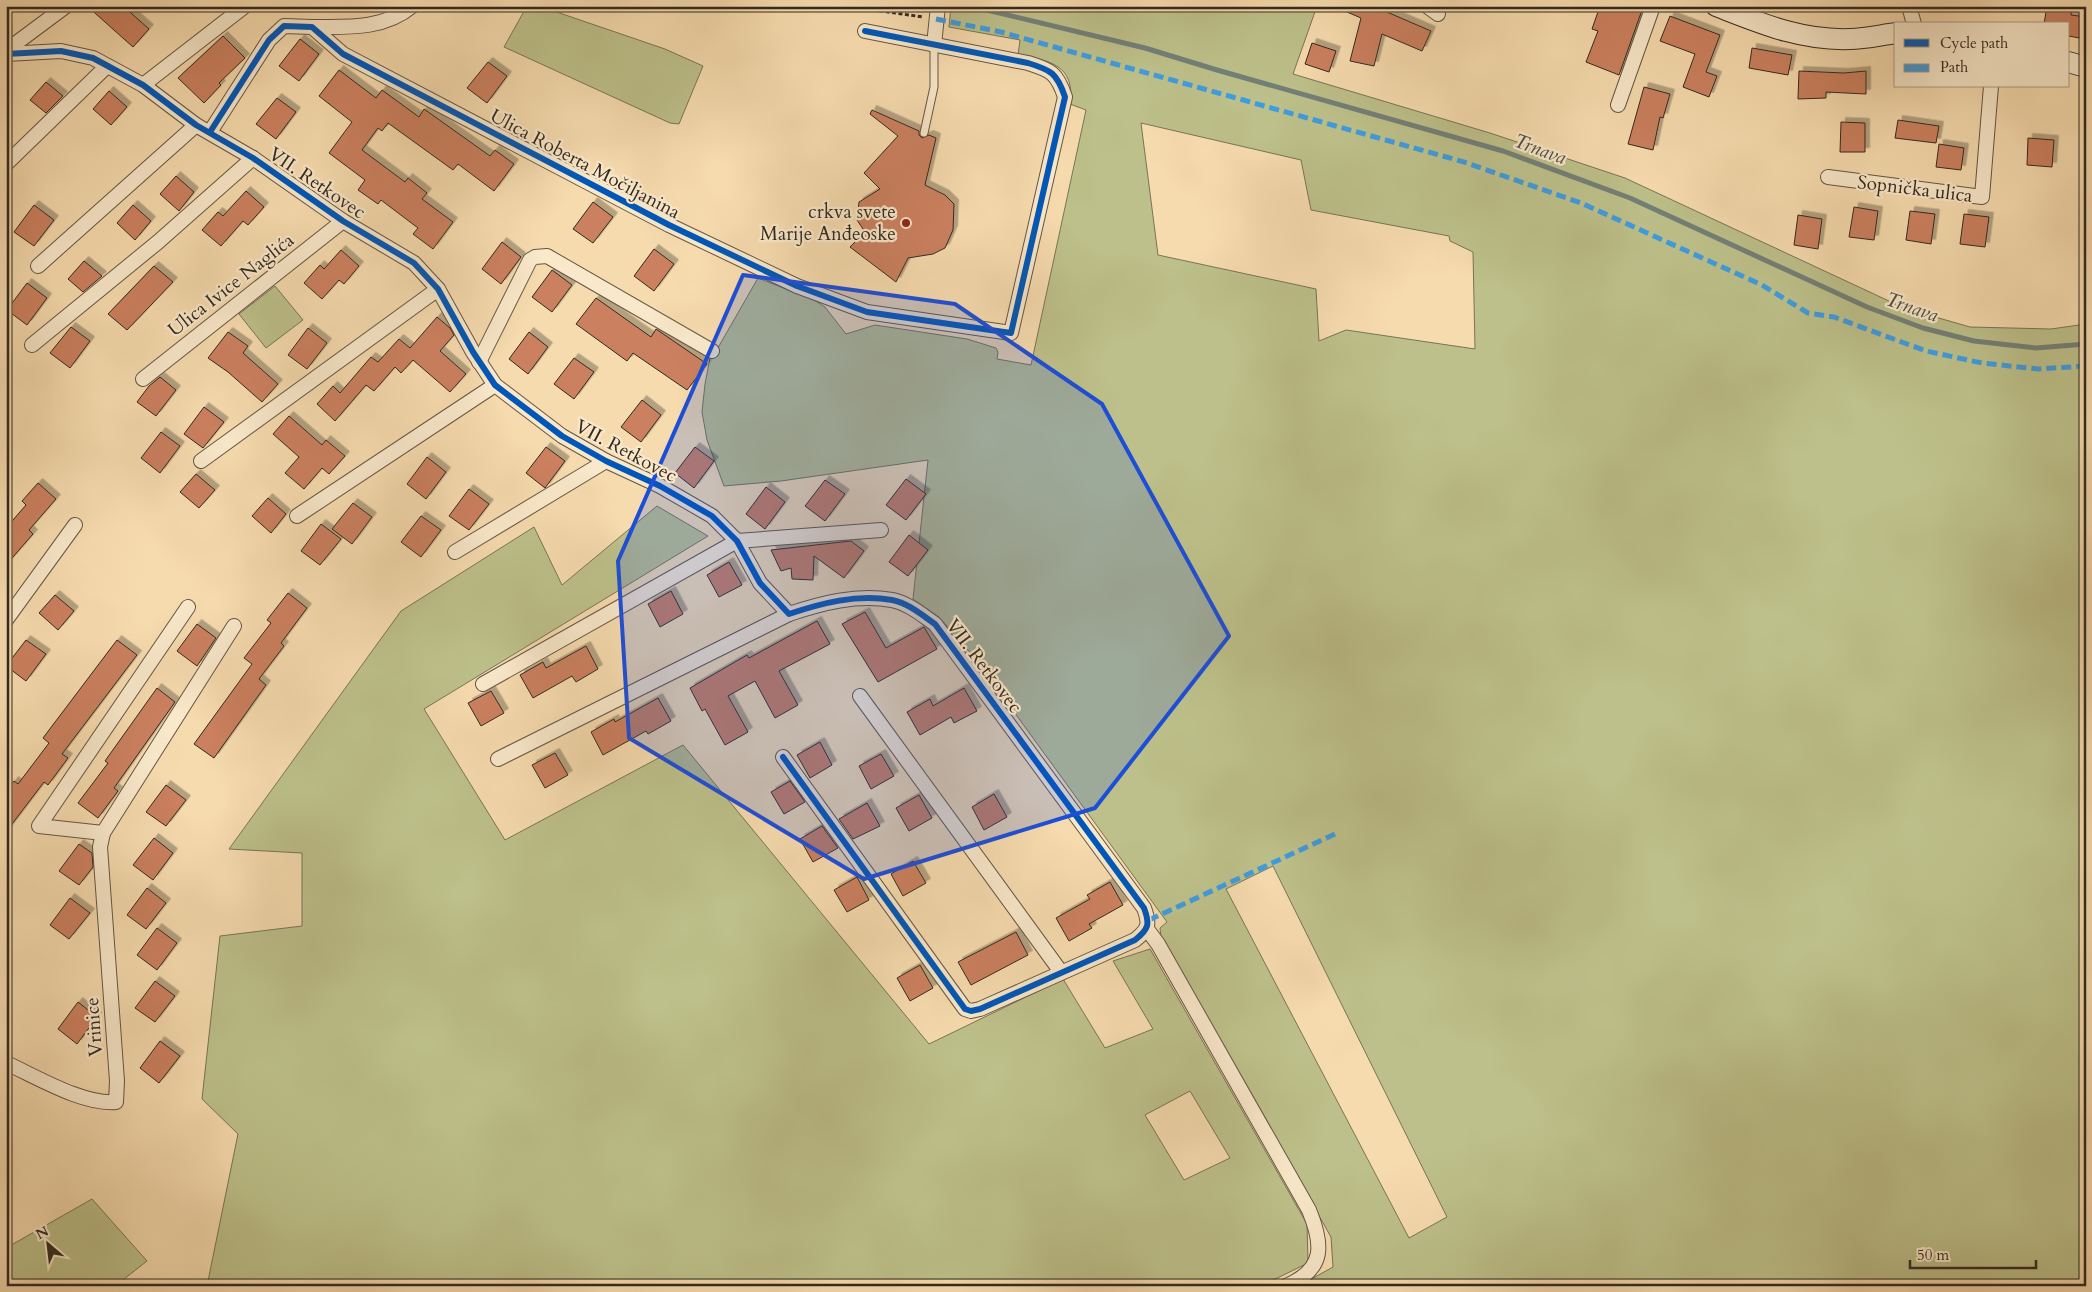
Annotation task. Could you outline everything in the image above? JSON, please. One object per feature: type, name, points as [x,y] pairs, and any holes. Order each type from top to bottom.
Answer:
[{"type":"street","name":"VII. Retkovec","points":[[9,54],[15,44],[66,6]]},
{"type":"street","points":[[143,85],[245,6]]},
{"type":"street","points":[[210,132],[269,40],[284,26],[360,27],[388,21],[412,6]]},
{"type":"street","points":[[1618,105],[1653,6]]},
{"type":"street","points":[[1716,6],[1784,32],[1816,38],[1851,40],[1894,33]]},
{"type":"street","points":[[1909,6],[1913,22]]},
{"type":"street","points":[[865,31],[934,45],[937,13]]},
{"type":"street","name":"Ulica Roberta Močiljanina","points":[[312,26],[342,54],[660,221],[797,286],[866,312],[1011,333],[1065,97],[1060,81],[1048,70],[1028,63],[934,45]]},
{"type":"street","name":"VII. Retkovec","points":[[9,54],[70,52],[93,58],[143,85],[196,125],[253,158],[343,221],[414,264],[438,289],[479,362],[495,384],[562,436],[606,461],[660,486],[712,516],[737,541],[760,584],[771,598],[789,614]]},
{"type":"street","points":[[2070,63],[2086,67]]},
{"type":"street","points":[[6,164],[107,66]]},
{"type":"street","name":"Sopnička ulica","points":[[1828,177],[1982,198],[1991,88]]},
{"type":"street","points":[[38,266],[196,125]]},
{"type":"street","name":"VII. Retkovec","points":[[32,345],[158,242],[253,158]]},
{"type":"street","name":"Ulica Ivice Naglića","points":[[142,380],[343,221]]},
{"type":"street","points":[[479,362],[530,260],[541,256],[547,256],[712,351]]},
{"type":"street","points":[[201,461],[438,289]]},
{"type":"street","points":[[297,516],[495,384]]},
{"type":"street","name":"VII. Retkovec","points":[[455,552],[606,461]]},
{"type":"street","points":[[6,620],[75,525]]},
{"type":"street","points":[[482,684],[737,541],[881,530]]},
{"type":"street","name":"VII. Retkovec","points":[[498,759],[789,614],[836,600],[892,600],[915,610],[935,624],[1144,908],[1149,920],[1147,929]]},
{"type":"street","points":[[102,833],[39,826],[188,607]]},
{"type":"street","name":"Vrinice","points":[[6,1063],[85,1098],[108,1103],[116,1102],[117,1081],[100,847],[102,833],[234,626]]},
{"type":"street","points":[[860,696],[1061,972]]},
{"type":"street","points":[[783,757],[965,1009],[971,1011],[980,1009],[1135,940],[1147,929],[1158,944],[1309,1210],[1318,1232],[1319,1251],[1315,1265],[1306,1275],[1286,1286]]},
{"type":"lane","points":[[924,133],[934,87],[934,45]]},
{"type":"path","points":[[847,6],[937,13]]},
{"type":"highlighted area","points":[[743,275],[955,304],[1102,404],[1229,636],[1095,808],[864,879],[629,738],[618,561]]},
{"type":"green space","points":[[527,6],[539,6],[665,49],[703,66],[679,124],[670,123],[504,47]]},
{"type":"green space","points":[[951,6],[1317,6],[1293,74],[1490,133],[1625,178],[1904,308],[1970,327],[2051,329],[2086,324],[2086,1286],[1299,1286],[1333,1267],[1331,1237],[1161,937],[1160,928],[1167,922],[974,657],[939,617],[913,599],[928,460],[781,481],[724,486],[707,440],[702,412],[710,358],[719,346],[758,278],[814,300],[825,307],[846,334],[875,325],[967,339],[996,348],[998,352],[997,359],[1031,365],[1086,110],[1070,104],[1071,91],[1069,81],[1058,67],[1040,59],[1018,55],[1020,40],[949,27]],"holes":[[[1141,123],[1301,160],[1311,210],[1449,236],[1450,241],[1473,252],[1475,349],[1346,330],[1319,341],[1316,289],[1158,255]],[[1273,866],[1447,1217],[1409,1238],[1226,889]]]},
{"type":"green space","points":[[275,286],[303,320],[266,348],[239,314]]},
{"type":"green space","points":[[657,506],[708,536],[424,709],[505,840],[683,745],[929,1044],[1063,979],[1105,1048],[1153,1029],[1113,961],[1150,949],[1307,1224],[1308,1263],[1261,1286],[207,1286],[238,1134],[202,1099],[220,936],[302,926],[302,853],[229,849],[401,611],[534,527],[562,585]],"holes":[[[1190,1091],[1230,1158],[1184,1180],[1145,1115]]]},
{"type":"green space","points":[[92,1199],[147,1261],[124,1279],[127,1286],[6,1286],[6,1248]]},
{"type":"building","points":[[87,6],[123,6],[149,29],[133,47]]},
{"type":"building","points":[[1333,6],[1373,6],[1431,31],[1422,51],[1382,34],[1374,66],[1350,61],[1361,18]]},
{"type":"building","points":[[1600,6],[1631,6],[1642,10],[1619,75],[1586,62],[1598,31],[1592,29]]},
{"type":"building","points":[[2047,6],[2072,6],[2071,15],[2086,17],[2086,39],[2070,36],[2070,22],[2044,22]]},
{"type":"building","points":[[1670,16],[1720,35],[1706,72],[1717,76],[1709,97],[1683,87],[1695,54],[1660,41]]},
{"type":"building","points":[[223,36],[245,58],[219,83],[221,85],[204,103],[178,78]]},
{"type":"building","points":[[300,39],[319,54],[299,81],[279,66]]},
{"type":"building","points":[[1312,43],[1336,51],[1329,72],[1305,64]]},
{"type":"building","points":[[1752,48],[1792,55],[1788,75],[1749,68]]},
{"type":"building","points":[[488,62],[507,76],[487,103],[467,88]]},
{"type":"building","points":[[339,70],[376,98],[382,90],[419,117],[424,109],[490,156],[495,150],[514,164],[494,191],[458,164],[453,170],[388,123],[382,131],[378,128],[362,150],[405,182],[408,178],[427,193],[422,199],[453,222],[433,249],[413,234],[418,228],[381,200],[378,204],[358,190],[365,180],[329,153],[352,122],[319,96]]},
{"type":"building","points":[[1799,71],[1844,73],[1866,71],[1866,94],[1826,92],[1826,98],[1798,99]]},
{"type":"building","points":[[46,82],[63,96],[46,113],[30,100]]},
{"type":"building","points":[[1644,87],[1670,94],[1663,118],[1660,117],[1653,150],[1628,144]]},
{"type":"building","points":[[109,91],[127,107],[111,125],[93,109]]},
{"type":"building","points":[[277,98],[296,112],[276,139],[256,124]]},
{"type":"building","points":[[872,110],[919,131],[919,135],[922,138],[929,135],[936,138],[925,185],[945,195],[954,204],[953,230],[945,248],[933,254],[908,258],[896,282],[850,247],[865,232],[857,220],[859,202],[880,189],[864,173],[898,136],[870,114]]},
{"type":"building","points":[[1898,120],[1939,126],[1936,143],[1895,138]]},
{"type":"building","points":[[1841,122],[1865,123],[1865,152],[1840,152]]},
{"type":"building","points":[[2028,138],[2054,140],[2052,167],[2027,165]]},
{"type":"building","points":[[1939,144],[1964,148],[1961,170],[1936,167]]},
{"type":"building","points":[[176,176],[194,192],[179,211],[160,194]]},
{"type":"building","points":[[246,191],[264,207],[248,225],[243,221],[221,246],[202,230],[218,212],[223,216]]},
{"type":"building","points":[[593,202],[613,217],[593,243],[573,229]]},
{"type":"building","points":[[34,205],[54,220],[34,246],[14,232]]},
{"type":"building","points":[[133,205],[151,221],[135,240],[117,223]]},
{"type":"building","points":[[1854,207],[1878,211],[1874,240],[1849,237]]},
{"type":"building","points":[[1910,211],[1935,214],[1931,244],[1906,240]]},
{"type":"building","points":[[1964,214],[1989,217],[1985,247],[1960,244]]},
{"type":"building","points":[[1798,215],[1822,219],[1818,249],[1794,245]]},
{"type":"building","points":[[502,242],[521,257],[501,284],[482,269]]},
{"type":"building","points":[[654,249],[674,264],[654,291],[634,276]]},
{"type":"building","points":[[341,250],[359,266],[344,284],[339,280],[322,299],[304,283],[320,265],[324,269]]},
{"type":"building","points":[[84,261],[102,276],[83,292],[68,279]]},
{"type":"building","points":[[154,266],[173,282],[127,330],[108,314]]},
{"type":"building","points":[[552,270],[572,285],[552,312],[532,297]]},
{"type":"building","points":[[27,283],[47,298],[27,325],[7,310]]},
{"type":"building","points":[[596,298],[651,337],[656,329],[707,364],[687,390],[633,353],[627,361],[576,324]]},
{"type":"building","points":[[437,317],[450,328],[454,335],[440,351],[466,374],[450,392],[413,360],[401,373],[395,367],[374,391],[366,385],[335,421],[317,404],[333,386],[340,393],[371,357],[378,362],[399,339],[410,348]]},
{"type":"building","points":[[71,327],[90,341],[70,368],[50,353]]},
{"type":"building","points":[[308,328],[327,343],[307,369],[288,355]]},
{"type":"building","points":[[228,332],[248,346],[243,353],[278,384],[262,402],[228,372],[208,358]]},
{"type":"building","points":[[529,332],[548,347],[528,374],[509,359]]},
{"type":"building","points":[[574,358],[594,372],[574,399],[554,384]]},
{"type":"building","points":[[160,377],[176,390],[156,416],[137,402],[149,386]]},
{"type":"building","points":[[642,400],[661,415],[641,442],[621,427]]},
{"type":"building","points":[[204,407],[224,422],[203,448],[184,434]]},
{"type":"building","points":[[289,416],[322,445],[326,440],[345,456],[329,474],[322,468],[304,489],[285,473],[299,457],[273,434]]},
{"type":"building","points":[[161,432],[180,446],[160,473],[141,458]]},
{"type":"building","points":[[546,447],[565,461],[545,488],[526,473]]},
{"type":"building","points":[[695,447],[714,461],[694,488],[675,473]]},
{"type":"building","points":[[427,457],[446,472],[426,499],[407,484]]},
{"type":"building","points":[[196,474],[215,490],[199,508],[180,492]]},
{"type":"building","points":[[906,479],[926,494],[906,520],[886,505]]},
{"type":"building","points":[[825,480],[845,494],[825,521],[805,506]]},
{"type":"building","points":[[38,483],[56,499],[29,530],[33,534],[6,565],[6,528],[26,505],[22,501]]},
{"type":"building","points":[[766,487],[785,502],[765,529],[746,514]]},
{"type":"building","points":[[469,489],[489,504],[469,530],[449,516]]},
{"type":"building","points":[[268,498],[286,514],[271,533],[252,516]]},
{"type":"building","points":[[353,503],[372,517],[352,544],[332,529]]},
{"type":"building","points":[[421,516],[441,530],[421,557],[401,542]]},
{"type":"building","points":[[321,524],[341,539],[320,565],[301,551]]},
{"type":"building","points":[[909,535],[928,550],[908,576],[889,562]]},
{"type":"building","points":[[851,541],[864,551],[844,578],[814,556],[813,580],[792,579],[791,568],[781,571],[771,550]]},
{"type":"building","points":[[729,562],[742,585],[719,597],[707,575]]},
{"type":"building","points":[[671,591],[683,614],[660,627],[648,604]]},
{"type":"building","points":[[288,593],[307,608],[281,643],[284,646],[259,679],[266,685],[214,758],[194,744],[252,664],[244,658],[271,623],[267,620]]},
{"type":"building","points":[[55,595],[74,611],[58,630],[39,613]]},
{"type":"building","points":[[865,612],[886,648],[924,627],[937,649],[878,682],[842,624]]},
{"type":"building","points":[[817,621],[830,644],[779,671],[798,705],[775,718],[755,681],[728,696],[748,732],[725,745],[705,709],[702,711],[690,688],[747,655],[749,658]]},
{"type":"building","points":[[197,624],[216,638],[197,666],[177,651]]},
{"type":"building","points":[[26,640],[46,654],[26,681],[6,666]]},
{"type":"building","points":[[117,640],[137,655],[62,754],[68,758],[48,785],[44,782],[6,832],[6,791],[14,781],[18,784],[49,743],[43,738]]},
{"type":"building","points":[[586,646],[598,669],[576,682],[572,676],[533,698],[520,675],[543,662],[546,668]]},
{"type":"building","points":[[157,688],[175,702],[114,788],[118,791],[98,818],[78,803],[108,763],[105,761]]},
{"type":"building","points":[[964,688],[977,711],[954,723],[951,717],[920,735],[907,712],[930,699],[933,706]]},
{"type":"building","points":[[491,691],[504,713],[481,726],[468,703]]},
{"type":"building","points":[[658,698],[671,721],[648,734],[646,731],[603,755],[591,732],[614,719],[615,722]]},
{"type":"building","points":[[820,742],[832,765],[810,778],[797,755]]},
{"type":"building","points":[[555,753],[568,775],[545,788],[532,765]]},
{"type":"building","points":[[881,754],[894,776],[871,789],[859,766]]},
{"type":"building","points":[[790,781],[805,802],[784,814],[771,792]]},
{"type":"building","points":[[166,785],[186,800],[166,826],[146,812]]},
{"type":"building","points":[[994,794],[1007,817],[984,830],[972,807]]},
{"type":"building","points":[[919,795],[932,818],[909,831],[896,808]]},
{"type":"building","points":[[867,803],[880,826],[853,839],[839,819]]},
{"type":"building","points":[[822,826],[838,848],[813,862],[800,839]]},
{"type":"building","points":[[154,838],[173,853],[153,880],[133,865]]},
{"type":"building","points":[[79,844],[92,853],[93,867],[79,885],[59,871]]},
{"type":"building","points":[[913,861],[926,883],[903,896],[891,874]]},
{"type":"building","points":[[857,877],[869,900],[847,912],[834,890]]},
{"type":"building","points":[[1110,882],[1123,905],[1089,924],[1092,928],[1069,941],[1056,918],[1090,899],[1087,895]]},
{"type":"building","points":[[147,888],[166,903],[146,929],[127,915]]},
{"type":"building","points":[[70,898],[90,913],[69,939],[50,925]]},
{"type":"building","points":[[157,928],[177,943],[157,970],[137,955]]},
{"type":"building","points":[[1016,932],[1028,955],[971,985],[958,962]]},
{"type":"building","points":[[920,965],[933,988],[910,1001],[897,978]]},
{"type":"building","points":[[155,981],[175,996],[155,1022],[135,1008]]},
{"type":"building","points":[[78,1002],[97,1017],[77,1044],[58,1029]]},
{"type":"building","points":[[160,1041],[180,1056],[159,1083],[140,1068]]},
{"type":"waterway","name":"Trnava","points":[[970,6],[1145,48],[1503,151],[1630,198],[1867,307],[1923,328],[1974,341],[2036,348],[2086,344]]},
{"type":"marked path","points":[[936,19],[1001,32],[1464,162],[1581,203],[1762,285],[1808,313],[1834,317],[1926,351],[1982,363],[2038,369],[2086,366]]},
{"type":"marked path","points":[[1149,920],[1335,834]]},
{"type":"cycle path","points":[[210,132],[269,40],[284,26],[312,27],[343,54],[669,225],[797,286],[867,312],[1011,333],[1065,97],[1059,83],[1048,71],[1028,63],[865,31]]},
{"type":"cycle path","points":[[6,54],[61,51],[93,58],[143,85],[196,125],[253,158],[343,221],[414,263],[438,289],[473,352],[495,385],[562,436],[606,461],[660,486],[712,516],[737,541],[760,583],[789,614],[839,601],[879,598],[904,604],[935,624],[1144,908],[1147,918],[1146,929],[1135,940],[980,1009],[971,1011],[965,1009],[783,757]]},
{"type":"place","name":"crkva svete Marije Anđeoske","points":[[906,223]]}]
